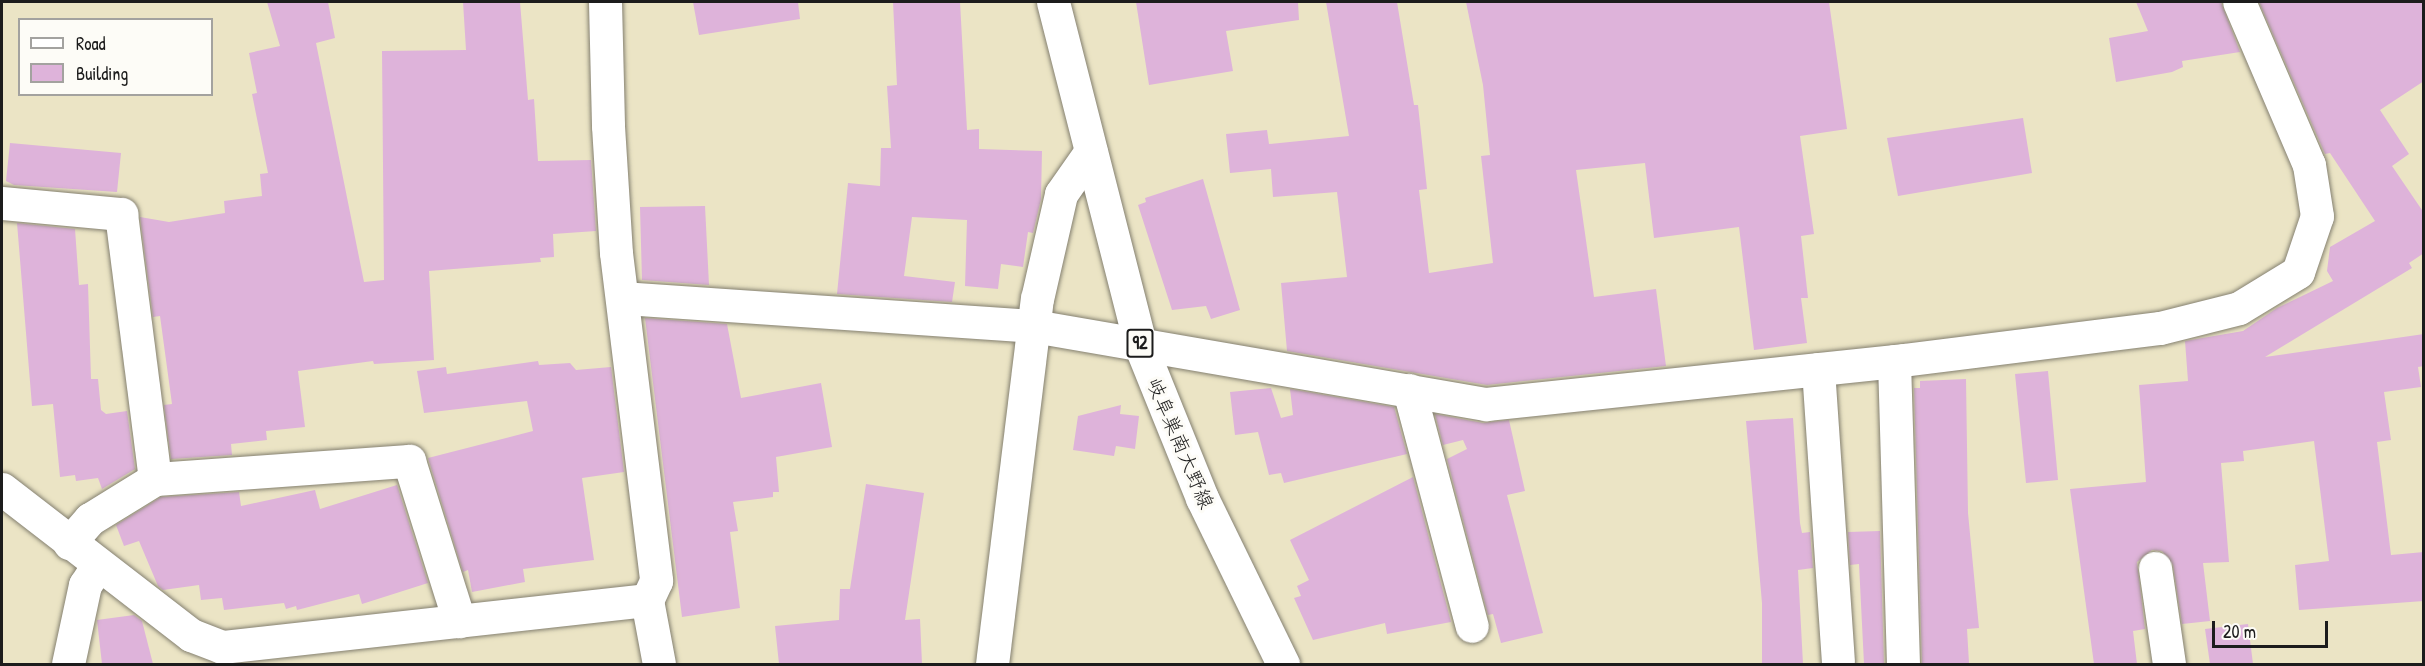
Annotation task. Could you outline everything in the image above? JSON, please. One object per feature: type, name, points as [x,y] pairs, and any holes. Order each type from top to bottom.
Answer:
[{"type":"street","points":[[605,2],[608,126],[623,298],[656,581],[647,600],[658,664]]},
{"type":"street","name":"岐阜巣南大野線","points":[[1053,2],[1141,346],[1202,498],[1282,664]]},
{"type":"street","points":[[623,298],[1034,326],[1486,404],[1894,361],[2160,328],[2239,308],[2298,272],[2318,216],[2309,165],[2239,2]]},
{"type":"street","points":[[992,664],[1034,326],[1061,194],[1091,151]]},
{"type":"street","points":[[2,203],[121,214],[154,479]]},
{"type":"street","points":[[1894,361],[1903,664]]},
{"type":"street","points":[[1818,369],[1838,661]]},
{"type":"street","points":[[1408,390],[1472,626]]},
{"type":"street","points":[[69,543],[90,519],[154,479],[409,460],[459,621]]},
{"type":"street","points":[[2,489],[98,566],[191,635],[224,656],[459,621],[647,600]]},
{"type":"street","points":[[68,664],[85,585],[98,566]]},
{"type":"street","points":[[2155,568],[2169,664]]},
{"type":"building","points":[[267,2],[328,2],[335,38],[316,43],[364,282],[384,280],[382,51],[466,50],[463,2],[520,2],[528,100],[534,99],[538,161],[591,160],[596,231],[553,234],[554,257],[540,258],[541,262],[429,271],[434,360],[374,364],[373,361],[298,371],[305,427],[266,431],[267,440],[231,444],[232,455],[171,459],[164,405],[172,404],[160,316],[153,317],[140,217],[169,222],[225,213],[224,201],[262,196],[260,174],[268,173],[252,94],[257,93],[249,53],[280,46]]},
{"type":"building","points":[[693,2],[798,2],[800,19],[699,35]]},
{"type":"building","points":[[893,2],[960,2],[967,130],[979,129],[979,149],[1042,151],[1041,199],[1033,233],[1028,232],[1023,267],[1001,264],[998,289],[965,286],[967,220],[912,217],[904,276],[955,282],[952,302],[837,294],[848,183],[880,186],[881,148],[891,148],[887,86],[897,85]]},
{"type":"building","points":[[1136,2],[1298,2],[1299,20],[1226,31],[1233,71],[1149,85]]},
{"type":"building","points":[[1326,2],[1397,2],[1414,105],[1418,105],[1427,189],[1419,190],[1429,273],[1493,263],[1481,156],[1490,155],[1483,85],[1466,2],[1829,2],[1847,129],[1800,136],[1814,234],[1801,236],[1808,298],[1801,298],[1807,343],[1754,350],[1739,227],[1654,238],[1645,163],[1576,170],[1594,297],[1656,289],[1666,366],[1487,385],[1287,351],[1281,283],[1347,277],[1337,192],[1273,197],[1271,169],[1230,173],[1226,134],[1267,130],[1269,144],[1349,136]]},
{"type":"building","points":[[2136,2],[2221,2],[2240,52],[2182,61],[2183,67],[2172,72],[2116,82],[2109,38],[2148,31]]},
{"type":"building","points":[[2259,2],[2424,2],[2424,81],[2380,110],[2409,154],[2392,166],[2424,213],[2424,253],[2409,263],[2412,268],[2265,357],[2424,334],[2424,366],[2418,367],[2421,387],[2384,392],[2391,440],[2377,442],[2391,555],[2424,552],[2424,601],[2299,610],[2295,565],[2329,561],[2314,441],[2243,451],[2244,461],[2221,463],[2229,562],[2203,563],[2210,621],[2182,624],[2173,565],[2162,551],[2152,550],[2137,562],[2145,629],[2133,631],[2137,664],[2094,664],[2070,489],[2146,482],[2139,385],[2188,381],[2185,341],[2243,331],[2277,308],[2333,281],[2327,271],[2330,247],[2375,221],[2330,153],[2325,154]]},
{"type":"building","points":[[2023,118],[2032,173],[1898,196],[1887,138]]},
{"type":"building","points":[[10,143],[121,153],[117,192],[14,185],[6,181]]},
{"type":"building","points":[[1203,179],[1240,310],[1211,319],[1206,306],[1172,310],[1138,205],[1146,202],[1145,198]]},
{"type":"building","points":[[705,206],[709,285],[642,280],[640,207]]},
{"type":"building","points":[[17,223],[75,229],[79,285],[88,284],[91,379],[98,379],[101,410],[106,414],[127,411],[135,469],[102,489],[98,478],[76,481],[75,475],[60,477],[53,404],[32,406]]},
{"type":"building","points":[[645,318],[727,324],[741,398],[821,383],[832,447],[776,457],[779,492],[773,492],[773,497],[733,502],[738,531],[730,532],[740,608],[682,617]]},
{"type":"building","points":[[538,361],[539,365],[570,363],[576,370],[611,367],[624,472],[582,478],[594,560],[523,569],[525,582],[472,592],[468,570],[463,572],[428,458],[533,431],[527,401],[424,413],[417,371],[446,367],[447,374]]},
{"type":"building","points":[[2048,371],[2058,480],[2026,483],[2015,374]]},
{"type":"building","points":[[1966,379],[1968,513],[1979,628],[1967,629],[1969,663],[1922,664],[1914,388],[1920,388],[1920,381]]},
{"type":"building","points":[[1271,388],[1281,418],[1293,415],[1290,389],[1394,407],[1407,454],[1284,483],[1281,473],[1269,475],[1258,432],[1235,435],[1230,392]]},
{"type":"building","points":[[1121,405],[1120,414],[1139,416],[1135,449],[1116,446],[1114,456],[1073,450],[1078,416]]},
{"type":"building","points":[[1435,414],[1483,423],[1509,420],[1525,491],[1507,495],[1543,633],[1501,643],[1493,614],[1488,615],[1447,459],[1467,449],[1463,440],[1443,445]]},
{"type":"building","points":[[1793,418],[1800,523],[1802,533],[1810,532],[1813,568],[1798,570],[1803,664],[1762,664],[1762,603],[1746,421]]},
{"type":"building","points":[[1413,477],[1451,622],[1387,634],[1385,623],[1313,640],[1294,598],[1301,596],[1297,586],[1309,580],[1290,540]]},
{"type":"building","points":[[866,484],[924,493],[905,620],[920,619],[922,664],[779,664],[775,626],[839,620],[840,589],[850,589]]},
{"type":"building","points":[[397,485],[428,583],[362,604],[359,594],[297,610],[296,606],[286,609],[284,603],[224,610],[222,598],[201,600],[199,585],[163,590],[158,586],[139,541],[124,546],[116,525],[161,497],[239,492],[241,506],[315,490],[320,509]]},
{"type":"building","points":[[1880,531],[1884,664],[1864,664],[1859,564],[1850,565],[1848,532]]},
{"type":"building","points":[[134,615],[142,621],[153,664],[102,664],[97,620]]},
{"type":"building","points":[[2248,624],[2253,664],[2210,664],[2205,629]]}]
